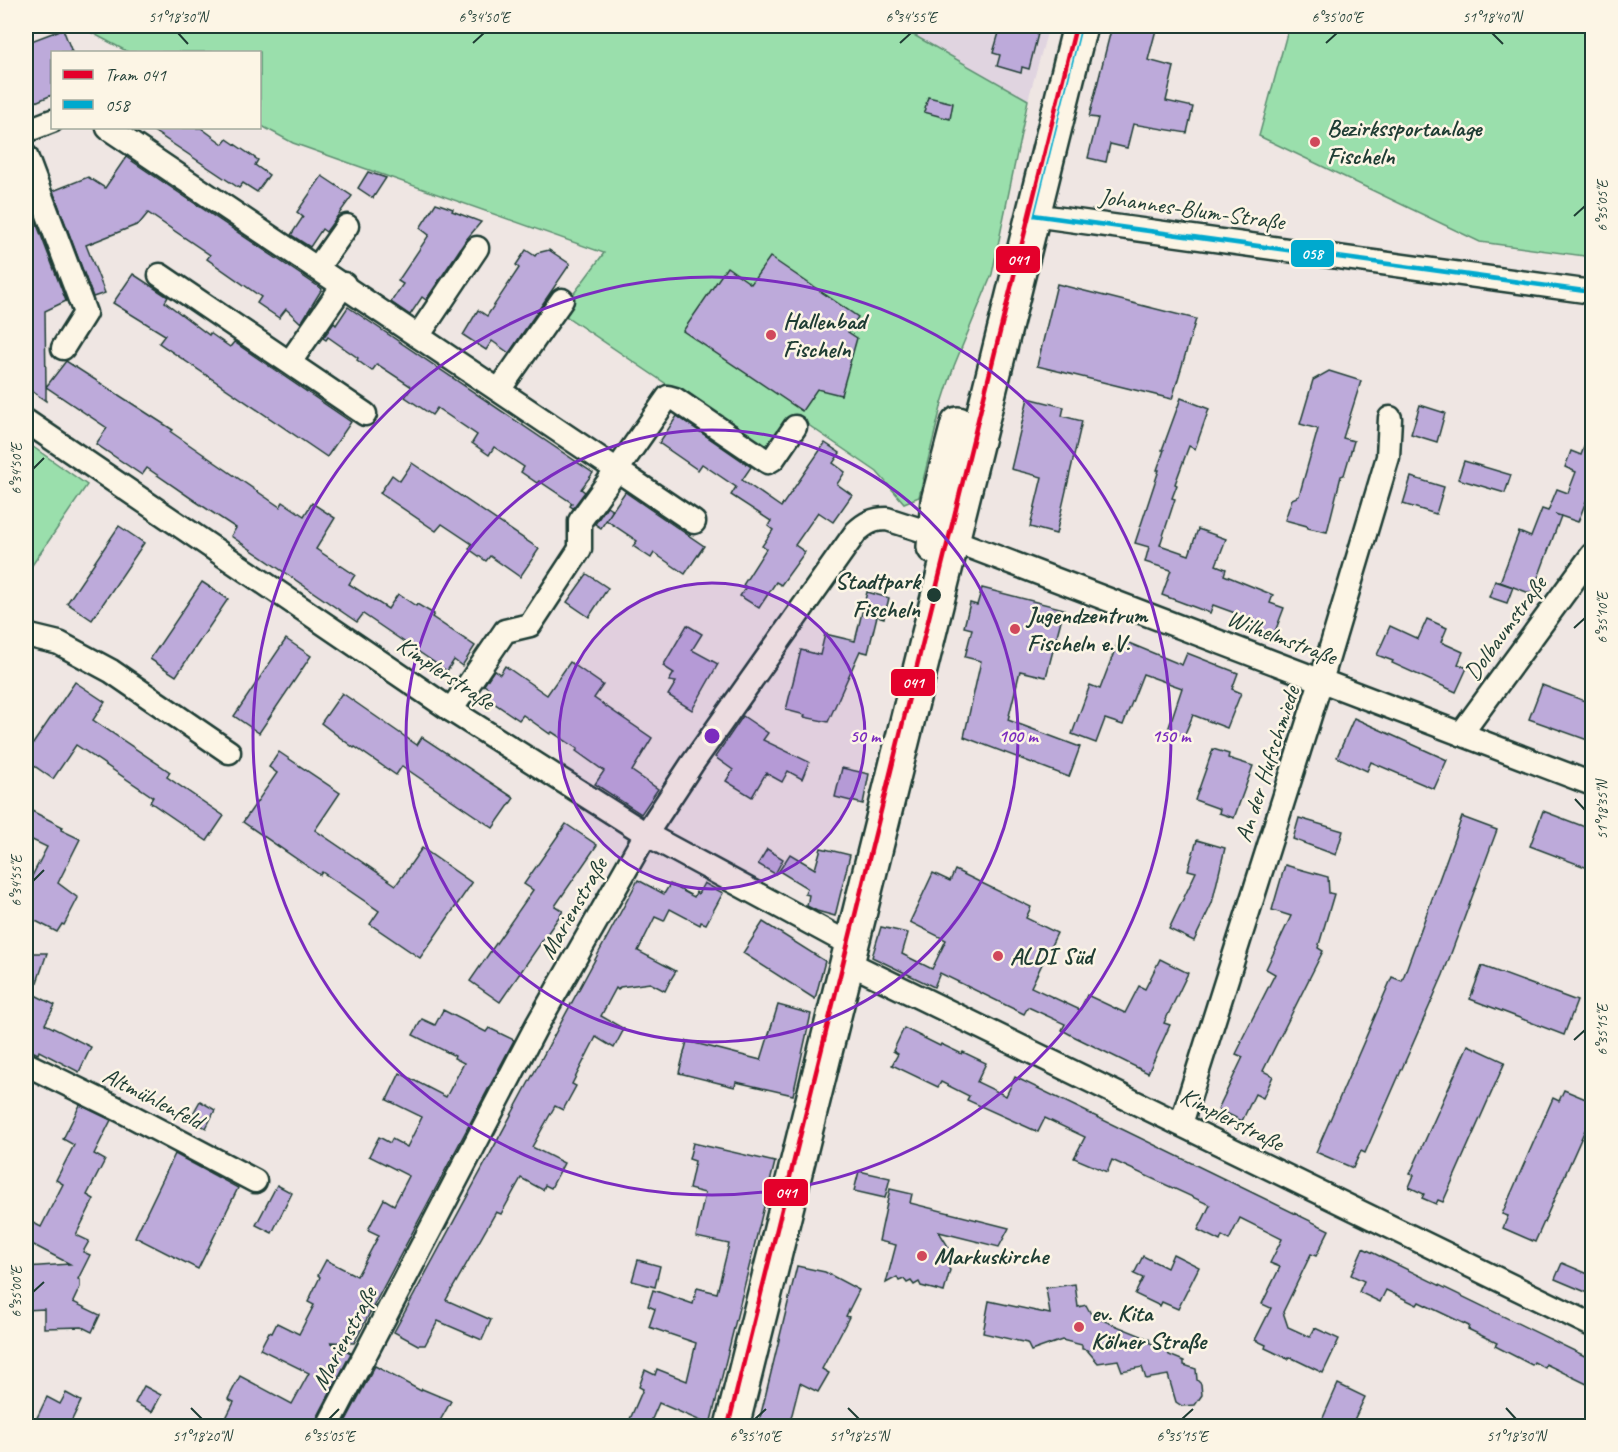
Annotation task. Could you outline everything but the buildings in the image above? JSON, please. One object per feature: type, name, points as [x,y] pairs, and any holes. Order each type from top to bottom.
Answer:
[{"type":"main road","points":[[732,1426],[925,651],[944,537],[943,482],[969,384],[980,357],[1011,306],[1080,26]]},
{"type":"street","points":[[26,131],[51,121]]},
{"type":"street","points":[[110,129],[344,284],[694,522]]},
{"type":"street","points":[[26,156],[85,313],[63,348]]},
{"type":"street","name":"Johannes-Blum-Straße","points":[[1033,215],[1593,292]]},
{"type":"street","points":[[318,267],[347,225]]},
{"type":"street","points":[[418,336],[477,248]]},
{"type":"street","points":[[160,275],[365,414]]},
{"type":"street","points":[[290,362],[344,284]]},
{"type":"street","points":[[499,390],[562,300]]},
{"type":"street","points":[[451,710],[506,631],[530,625],[580,549],[580,521],[668,397],[675,399],[768,462],[773,459],[795,428]]},
{"type":"street","name":"An der Hufschmiede","points":[[1180,1124],[1322,681],[1388,457],[1390,418]]},
{"type":"street","name":"Kimplerstraße","points":[[26,421],[451,710],[646,834],[849,953],[1180,1124],[1593,1325]]},
{"type":"street","name":"Marienstraße","points":[[328,1426],[537,1025],[646,834],[692,764],[856,532],[867,523],[878,519],[899,522],[944,537]]},
{"type":"street","name":"Wilhelmstraße","points":[[944,537],[1593,784]]},
{"type":"street","name":"Dolbaumstraße","points":[[1461,734],[1593,555]]},
{"type":"street","points":[[26,635],[59,643],[111,671],[229,752]]},
{"type":"street","name":"Altmühlenfeld","points":[[26,1064],[255,1180]]},
{"type":"shaded area","points":[[898,26],[1049,26],[1028,100]]},
{"type":"green space","points":[[79,26],[898,26],[1028,100],[992,274],[954,366],[942,403],[919,497],[904,503],[877,472],[798,418],[767,452],[560,312],[604,253],[293,143],[261,126],[261,51],[126,51]]},
{"type":"green space","points":[[1289,26],[1592,26],[1592,257],[1480,242],[1259,136]]},
{"type":"green space","points":[[26,442],[87,485],[26,574]]},
{"type":"tram line","name":"041","points":[[728,1426],[1076,26]]},
{"type":"transit line","name":"058","points":[[1033,215],[1080,26]]},
{"type":"transit line","name":"058","points":[[1033,215],[1592,292]]},
{"type":"place","name":"Bezirkssportanlage Fischeln","points":[[1315,142]]},
{"type":"place","name":"Hallenbad Fischeln","points":[[771,335]]},
{"type":"place","name":"Stadtpark Fischeln","points":[[934,595]]},
{"type":"place","name":"Jugendzentrum Fischeln e.V.","points":[[1015,629]]},
{"type":"place","name":"ALDI Süd","points":[[998,956]]},
{"type":"place","name":"Markuskirche","points":[[922,1256]]},
{"type":"place","name":"ev. Kita Kölner Straße","points":[[1079,1327]]}]
